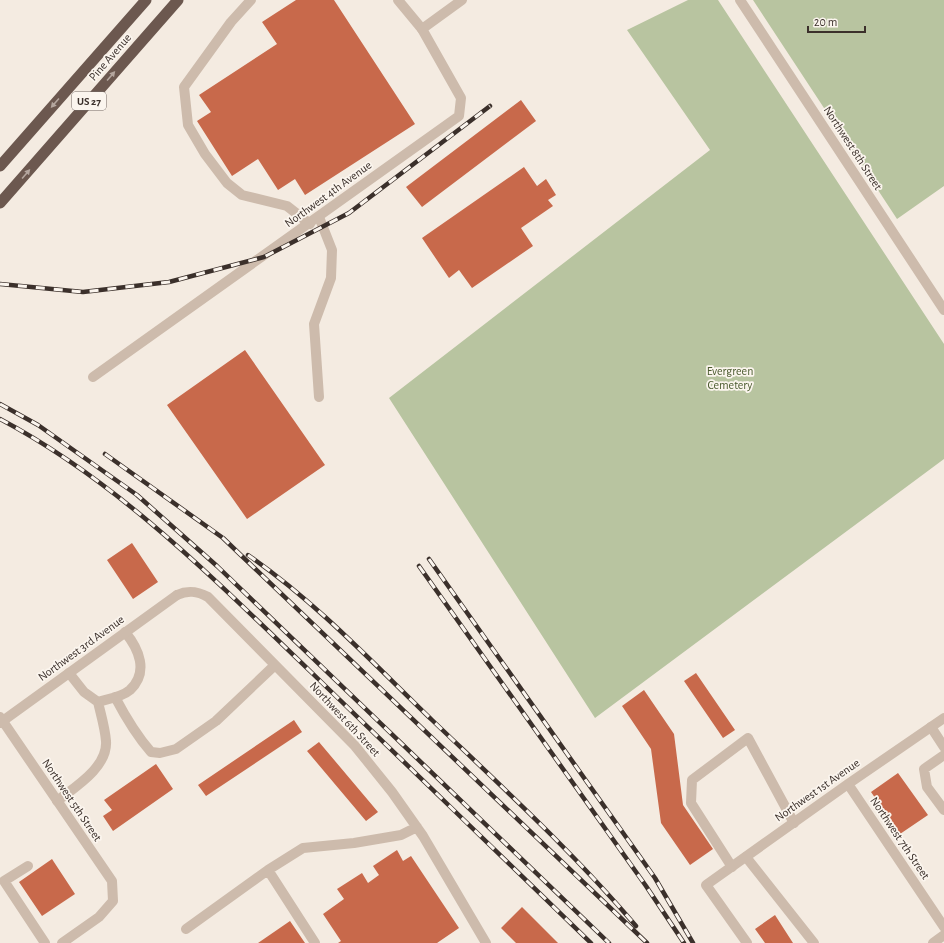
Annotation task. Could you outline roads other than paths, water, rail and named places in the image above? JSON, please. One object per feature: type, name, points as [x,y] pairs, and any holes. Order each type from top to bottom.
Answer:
[{"type":"highway","name":"Pine Avenue","points":[[0,166],[146,0]]},
{"type":"highway","name":"Pine Avenue","points":[[0,203],[178,0]]},
{"type":"street","points":[[251,0],[231,22],[184,87],[188,125],[205,154],[227,183],[242,195],[287,206],[310,224]]},
{"type":"street","name":"Northwest 4th Avenue","points":[[93,378],[459,116],[461,98],[422,29],[398,0]]},
{"type":"street","points":[[422,29],[462,0]]},
{"type":"street","name":"Northwest 8th Street","points":[[740,0],[944,310]]},
{"type":"street","points":[[319,217],[332,250],[332,257],[331,278],[314,324],[319,397]]},
{"type":"street","name":"Northwest 6th Street","points":[[177,595],[186,591],[198,592],[208,597],[355,746],[392,792],[417,827],[486,943]]},
{"type":"street","name":"Northwest 3rd Avenue","points":[[1,720],[177,595]]},
{"type":"street","points":[[98,702],[129,691],[139,679],[142,663],[135,644],[125,632]]},
{"type":"street","points":[[115,697],[129,725],[140,740],[151,752],[160,753],[176,749],[216,721],[275,665]]},
{"type":"street","points":[[57,801],[82,782],[99,765],[106,742],[98,702],[84,692],[69,673]]},
{"type":"street","name":"Northwest 1st Avenue","points":[[747,943],[706,886],[848,784],[944,718]]},
{"type":"street","name":"Northwest 5th Street","points":[[1,720],[112,881],[113,901],[99,917],[63,943]]},
{"type":"street","points":[[930,727],[944,747]]},
{"type":"street","points":[[732,867],[692,803],[692,780],[748,738],[794,823]]},
{"type":"street","points":[[944,754],[924,769],[928,787],[944,810]]},
{"type":"street","name":"Northwest 7th Street","points":[[848,784],[942,921]]},
{"type":"street","points":[[186,929],[268,870],[303,848],[354,843],[401,835],[417,827]]},
{"type":"street","points":[[746,857],[814,943]]},
{"type":"street","points":[[28,866],[4,881],[45,943]]},
{"type":"street","points":[[268,870],[315,943]]},
{"type":"street","points":[[933,943],[944,935]]},
{"type":"railway","points":[[0,284],[83,292],[169,282],[264,257],[349,213],[490,106]]},
{"type":"railway","points":[[0,404],[38,425],[137,495],[217,566],[609,943]]},
{"type":"railway","points":[[0,419],[44,444],[85,472],[125,502],[202,568],[591,943]]},
{"type":"railway","points":[[105,454],[223,538],[647,943]]},
{"type":"railway","points":[[248,555],[273,573],[321,613],[366,655],[562,846],[636,926]]},
{"type":"railway","points":[[429,559],[655,878],[693,943]]},
{"type":"railway","points":[[419,566],[646,886],[684,943]]},
{"type":"park label","name":"Evergreen Cemetery","points":[[730,378]]}]
